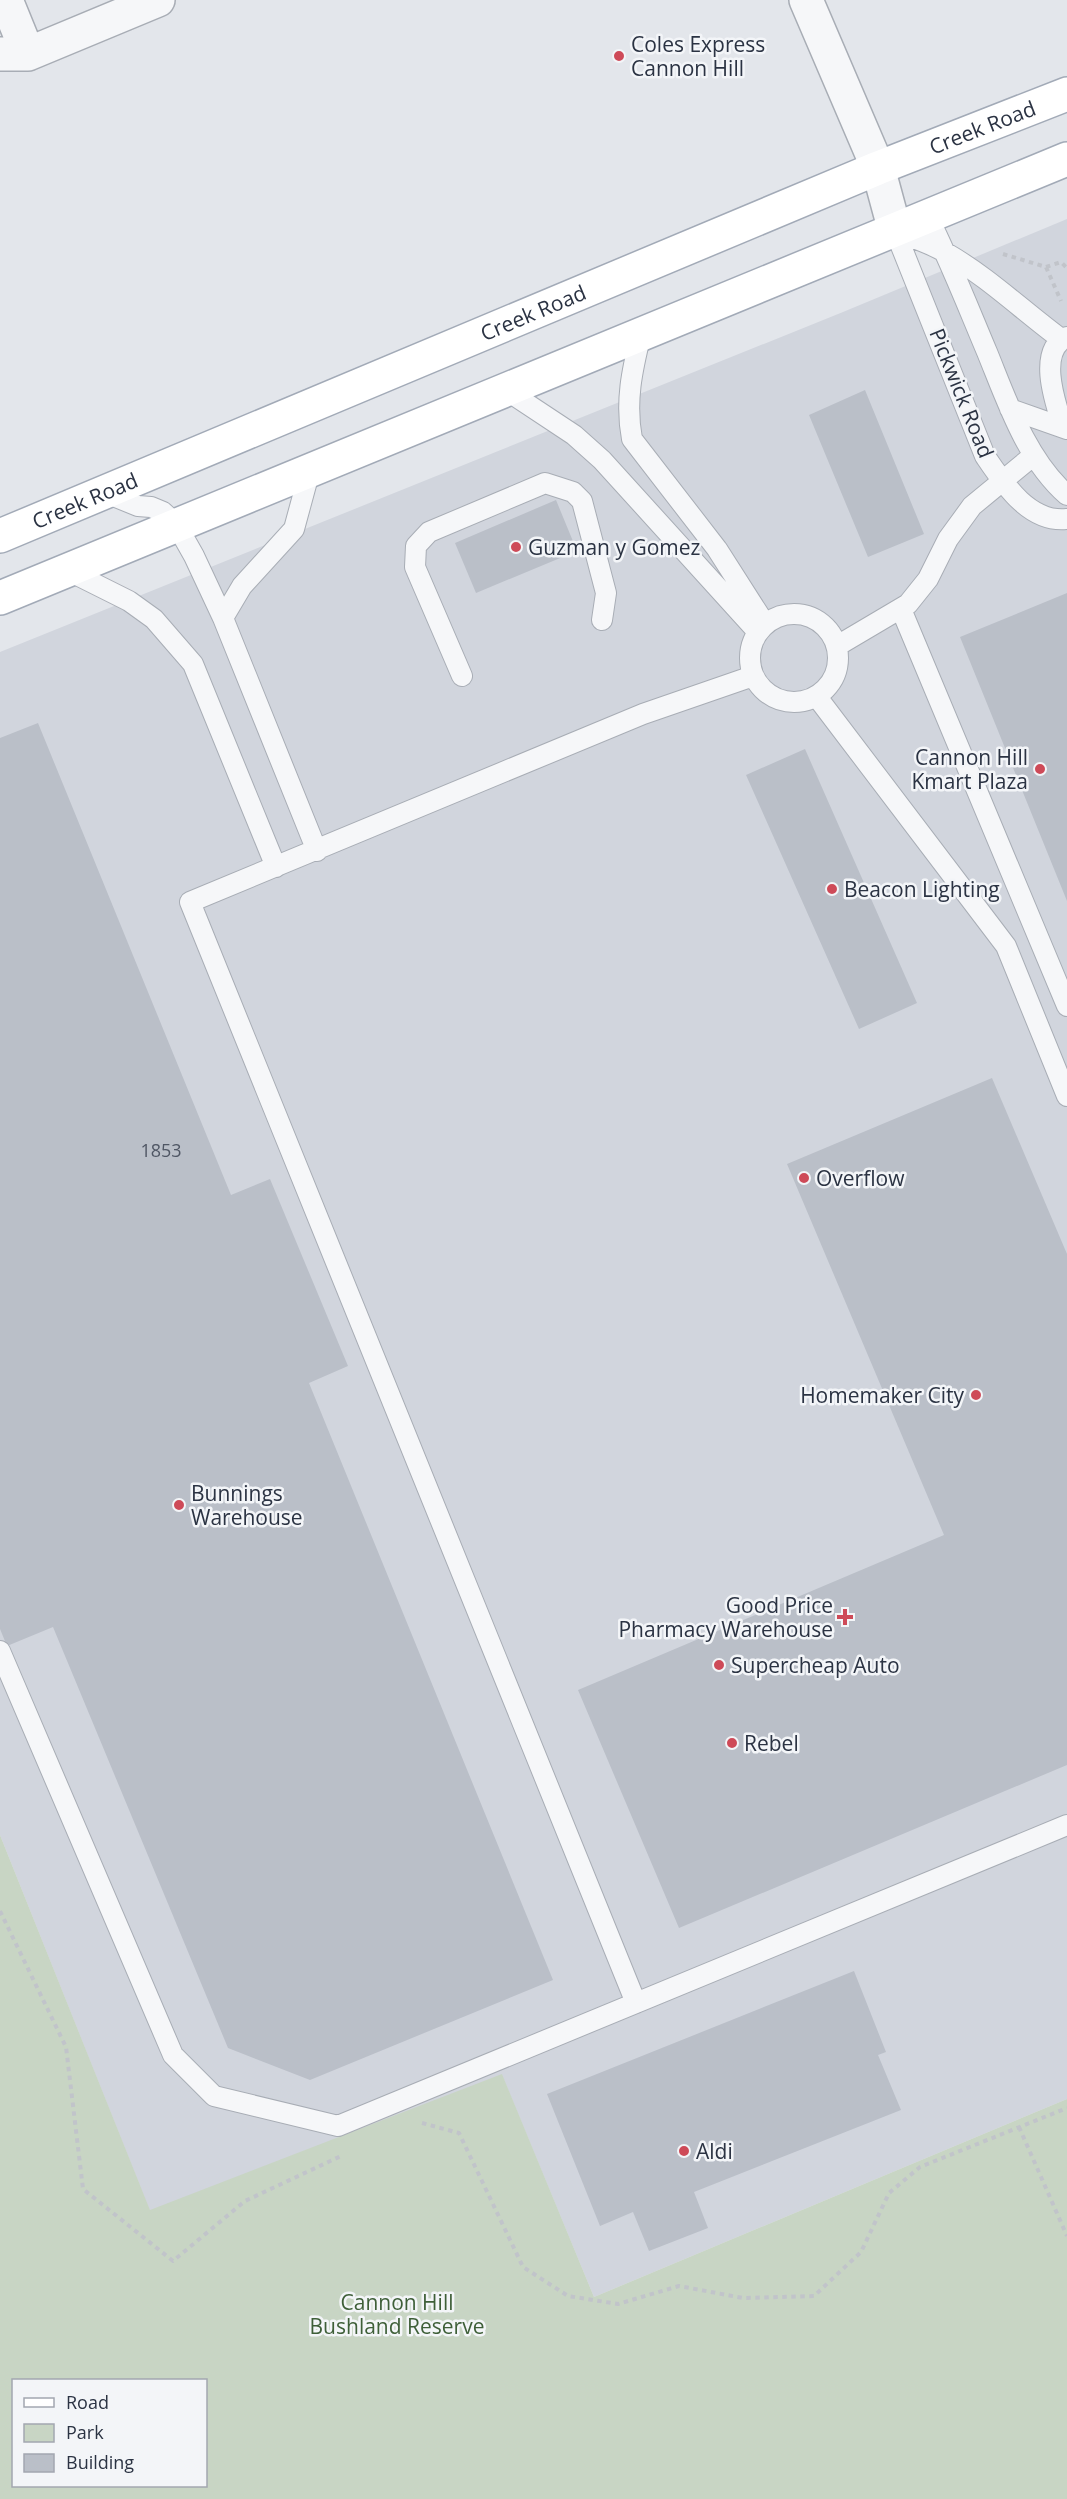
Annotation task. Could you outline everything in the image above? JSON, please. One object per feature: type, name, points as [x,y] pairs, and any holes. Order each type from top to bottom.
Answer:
[{"type":"main road","name":"Creek Road","points":[[0,536],[878,168],[1067,94]]},
{"type":"main road","points":[[0,598],[1067,159]]},
{"type":"street","points":[[6,0],[14,54],[158,0]]},
{"type":"street","points":[[806,0],[878,168],[895,231]]},
{"type":"street","points":[[878,168],[928,217]]},
{"type":"lane","points":[[928,217],[945,252],[1010,409],[1034,455],[1053,482],[1067,495]]},
{"type":"lane","points":[[895,231],[945,252],[1010,298],[1027,314],[1064,338],[1053,355],[1050,371],[1052,392],[1065,428]]},
{"type":"lane","name":"Pickwick Road","points":[[895,231],[985,456],[1002,480],[1031,510],[1047,518],[1067,519]]},
{"type":"lane","points":[[641,334],[629,382],[629,422],[632,439],[717,549],[761,628]]},
{"type":"lane","points":[[506,390],[574,435],[602,460],[761,628]]},
{"type":"lane","points":[[1010,409],[1065,428]]},
{"type":"lane","points":[[837,646],[908,604],[928,579],[948,539],[972,506],[1034,455]]},
{"type":"lane","points":[[223,618],[242,586],[294,529],[310,470]]},
{"type":"lane","points":[[462,676],[415,567],[416,546],[429,532],[545,483],[573,492],[582,501],[606,593],[602,620]]},
{"type":"lane","points":[[105,493],[138,506],[152,507],[163,512],[176,524],[223,618],[316,851]]},
{"type":"lane","points":[[67,570],[129,601],[154,619],[193,664],[276,867]]},
{"type":"lane","points":[[901,609],[1067,1006]]},
{"type":"lane","points":[[804,614],[818,620],[830,630],[837,646],[837,672],[830,686],[817,697],[803,702],[776,699],[763,690],[753,676],[750,660],[751,646],[761,628],[778,616],[804,614]]},
{"type":"lane","points":[[636,2003],[190,902],[643,714],[753,676]]},
{"type":"lane","points":[[817,697],[1006,946],[1067,1096]]},
{"type":"lane","points":[[0,1651],[173,2055],[214,2096],[338,2126],[1067,1825]]},
{"type":"path","points":[[998,252],[1046,267],[1061,262],[1067,268]]},
{"type":"path","points":[[1046,267],[1063,306]]},
{"type":"path","points":[[0,1911],[66,2047],[83,2189],[173,2261],[245,2201],[348,2153]]},
{"type":"path","points":[[411,2127],[422,2122],[459,2133],[523,2267],[567,2296],[618,2304],[679,2286],[743,2298],[814,2296],[861,2252],[889,2193],[920,2167],[1067,2108]]},
{"type":"path","points":[[1019,2127],[1067,2236]]},
{"type":"shaded area","points":[[1067,219],[1067,2099],[594,2297],[502,2075],[150,2211],[0,1835],[0,652],[843,312]]},
{"type":"green space","name":"Cannon Hill Bushland Reserve","points":[[0,1835],[150,2210],[502,2074],[594,2297],[1067,2099],[1067,2499],[0,2499]]},
{"type":"building","points":[[865,390],[924,534],[868,557],[809,415]]},
{"type":"building","name":"Guzman y Gomez","points":[[556,500],[577,551],[476,593],[455,543]]},
{"type":"building","name":"Cannon Hill Kmart Plaza","points":[[1067,593],[1067,901],[960,637]]},
{"type":"building","name":"Bunnings Warehouse","points":[[38,723],[231,1195],[270,1179],[348,1366],[309,1383],[553,1980],[310,2080],[228,2048],[53,1627],[7,1646],[0,1629],[0,738]]},
{"type":"building","name":"Beacon Lighting","points":[[805,749],[917,1003],[859,1029],[746,775]]},
{"type":"building","name":"Homemaker City","points":[[992,1078],[1067,1254],[1067,1765],[679,1928],[578,1690],[944,1535],[787,1164]]},
{"type":"building","name":"Aldi","points":[[854,1971],[886,2052],[878,2055],[901,2110],[694,2192],[708,2228],[649,2251],[633,2212],[600,2226],[547,2094]]},
{"type":"place","name":"Coles Express Cannon Hill","points":[[619,56]]},
{"type":"place","name":"Guzman y Gomez","points":[[516,547]]},
{"type":"place","name":"Cannon Hill Kmart Plaza","points":[[1040,769]]},
{"type":"place","name":"Beacon Lighting","points":[[832,889]]},
{"type":"place","name":"Overflow","points":[[804,1178]]},
{"type":"place","name":"Homemaker City","points":[[976,1395]]},
{"type":"place","name":"Bunnings Warehouse","points":[[179,1505]]},
{"type":"place","name":"Good Price Pharmacy Warehouse","points":[[845,1617]]},
{"type":"place","name":"Supercheap Auto","points":[[719,1665]]},
{"type":"place","name":"Rebel","points":[[732,1743]]},
{"type":"place","name":"Aldi","points":[[684,2151]]}]
